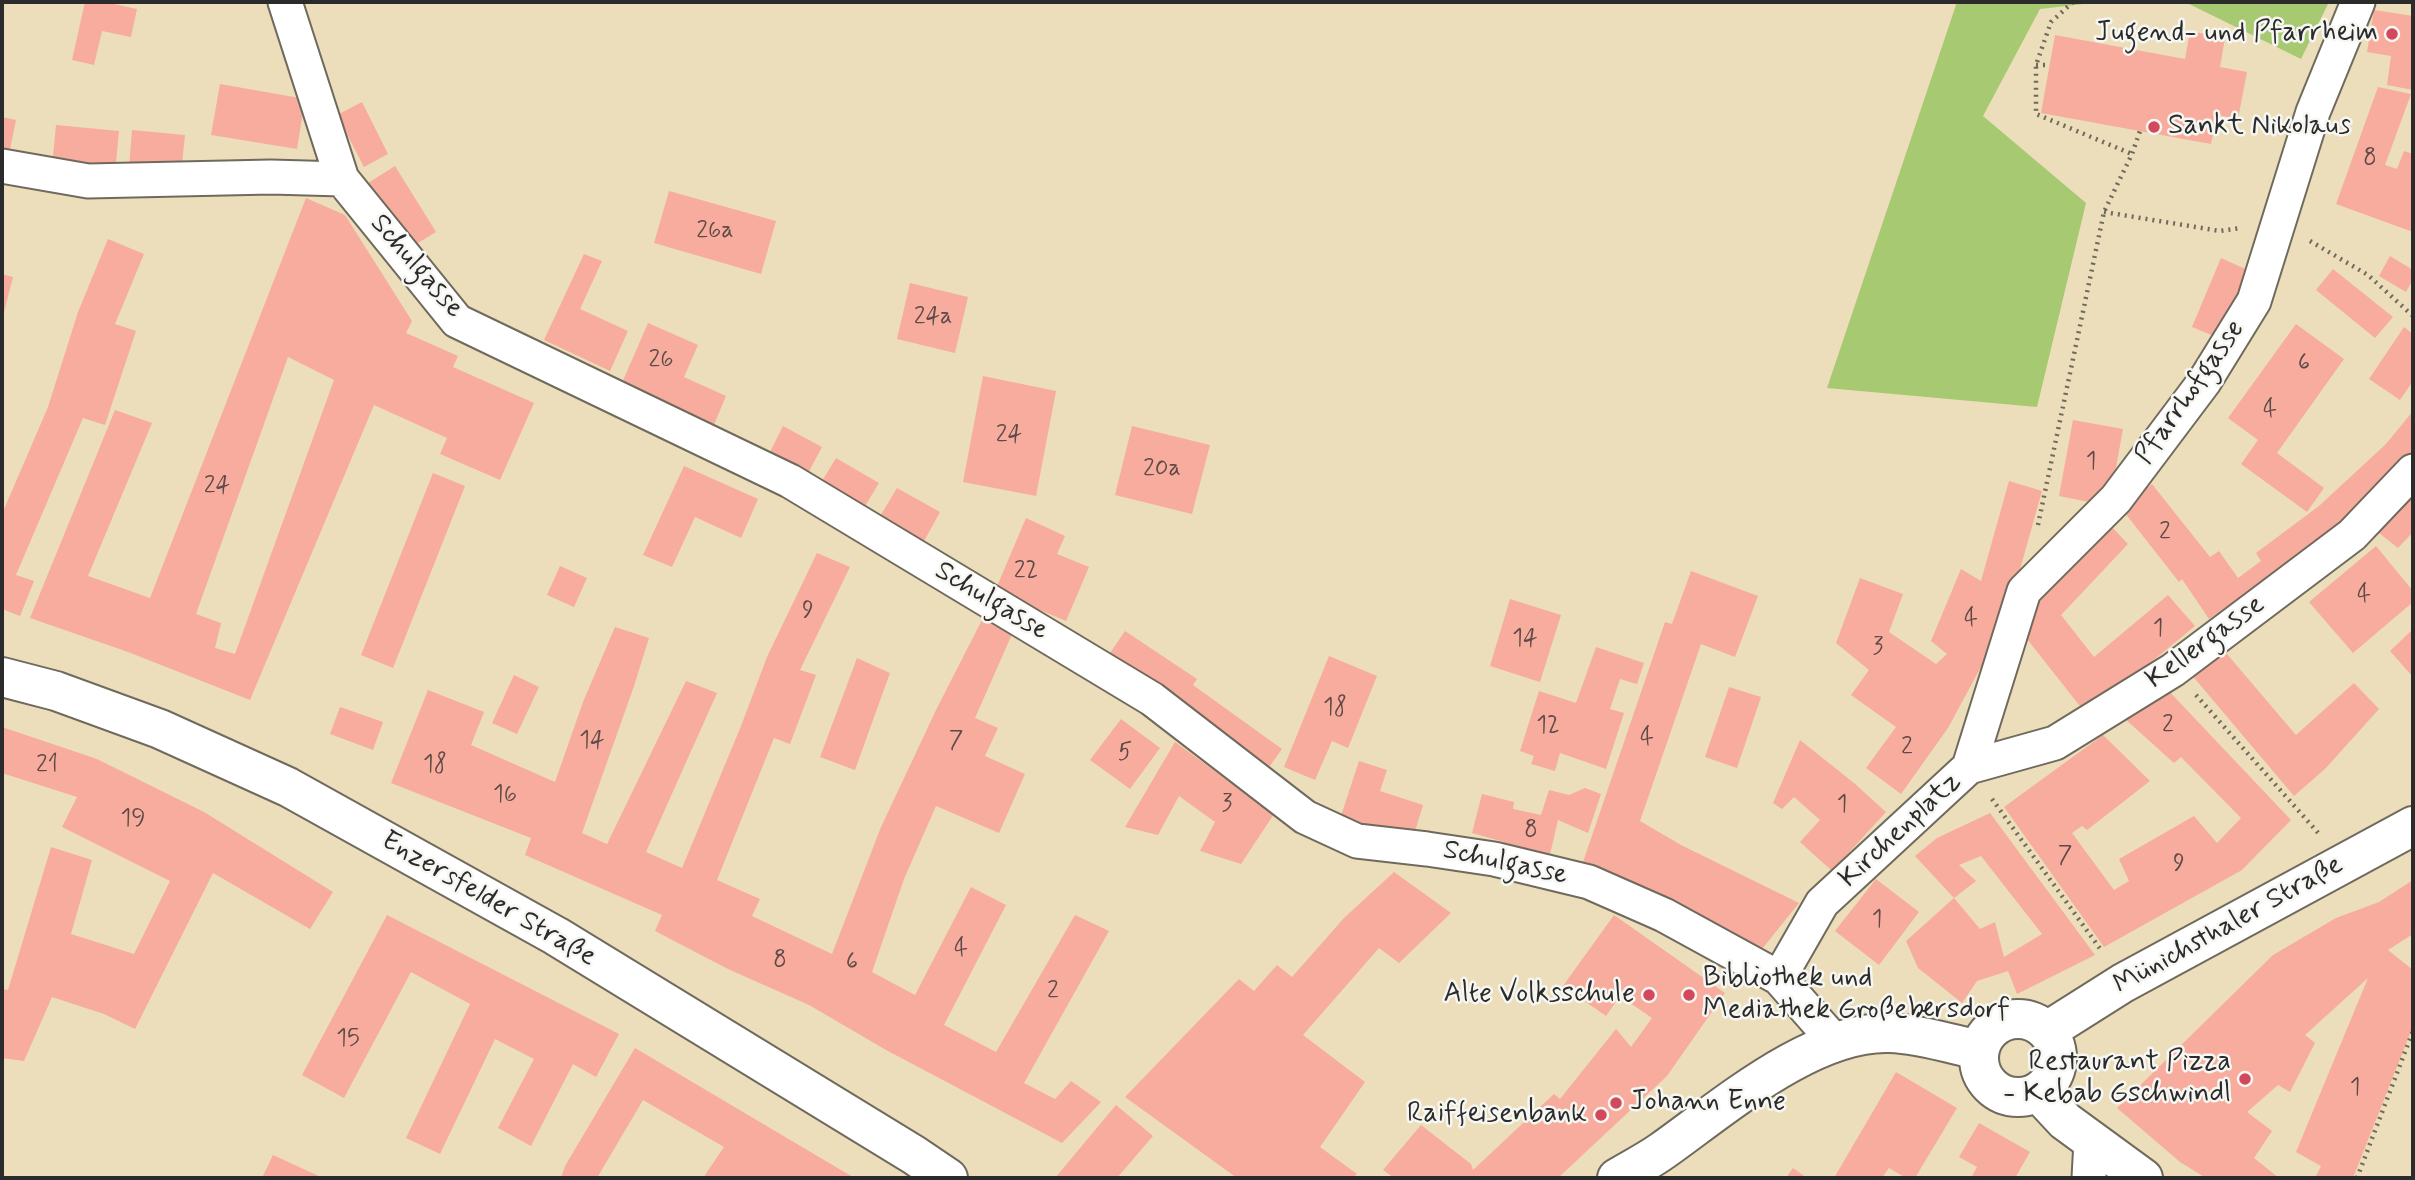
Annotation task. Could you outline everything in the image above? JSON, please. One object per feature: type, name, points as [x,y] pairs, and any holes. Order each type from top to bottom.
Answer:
[{"type":"street","name":"Schulgasse","points":[[285,2],[342,180],[457,321],[790,481],[1152,699],[1305,817],[1357,841],[1494,859],[1589,882],[1664,915],[1779,978],[1836,1043]]},
{"type":"street","name":"Pfarrhofgasse","points":[[2024,591],[2116,499],[2204,382],[2254,301],[2313,112],[2358,2]]},
{"type":"street","points":[[2,166],[88,181],[271,177],[342,180]]},
{"type":"street","name":"Kellergasse","points":[[1969,767],[2055,743],[2173,670],[2352,535],[2413,471]]},
{"type":"street","name":"Kirchenplatz","points":[[1779,978],[1822,904],[1969,767],[2024,591]]},
{"type":"street","name":"Enzersfelder Straße","points":[[2,677],[56,691],[160,729],[288,787],[556,936],[948,1178]]},
{"type":"street","name":"Münichsthaler Straße","points":[[2047,1031],[2123,983],[2413,826]]},
{"type":"street","points":[[2005,1020],[2030,1020],[2047,1031],[2057,1051],[2057,1063],[2047,1085],[2038,1092],[2014,1097],[2001,1094],[1990,1086],[1981,1071],[1979,1050],[1990,1029],[2005,1020]]},
{"type":"street","points":[[1617,1178],[1660,1152],[1721,1107],[1794,1060],[1836,1043],[1859,1036],[1890,1033],[1979,1050]]},
{"type":"street","points":[[2038,1092],[2065,1121],[2143,1178]]},
{"type":"street","points":[[2089,1178],[2091,1141]]},
{"type":"path","points":[[2073,2],[2051,22],[2036,65],[2036,114],[2132,154]]},
{"type":"path","points":[[2036,65],[2049,65]]},
{"type":"path","points":[[2024,591],[2104,212],[2140,131]]},
{"type":"path","points":[[2104,212],[2220,231]]},
{"type":"path","points":[[2278,221],[2368,275],[2413,316]]},
{"type":"path","points":[[2173,670],[2316,829],[2337,867]]},
{"type":"path","points":[[1969,767],[2123,983]]},
{"type":"path","points":[[2357,1178],[2413,1031]]},
{"type":"green space","points":[[1957,2],[2101,2],[2040,9],[1983,116],[2086,203],[2037,407],[1827,388]]},
{"type":"green space","points":[[2185,2],[2329,2],[2301,59]]},
{"type":"building","points":[[85,2],[105,2],[137,9],[131,37],[102,31],[94,65],[72,60]]},
{"type":"building","name":"Jugend- und Pfarrheim","points":[[2374,10],[2413,16],[2413,90],[2387,85],[2391,56],[2367,52]]},
{"type":"building","points":[[2190,31],[2225,38],[2220,67],[2247,72],[2238,119],[2217,115],[2211,144],[2041,113],[2055,35],[2185,59]]},
{"type":"building","points":[[220,84],[305,99],[297,149],[211,135]]},
{"type":"building","points":[[2378,87],[2411,94],[2385,165],[2397,169],[2404,151],[2413,154],[2413,232],[2336,204]]},
{"type":"building","points":[[362,102],[388,154],[364,167],[337,115]]},
{"type":"building","points":[[2,117],[16,120],[9,154],[2,153]]},
{"type":"building","points":[[56,125],[119,131],[115,174],[52,167]]},
{"type":"building","points":[[132,130],[185,135],[181,173],[129,168]]},
{"type":"building","points":[[395,166],[436,232],[408,249],[368,183]]},
{"type":"building","points":[[669,191],[776,221],[761,274],[654,243]]},
{"type":"building","points":[[306,198],[345,215],[412,321],[406,333],[458,356],[453,367],[534,403],[500,480],[440,454],[447,438],[374,405],[250,700],[128,652],[30,618],[115,410],[152,423],[88,576],[150,598]],"holes":[[[288,357],[334,380],[235,654],[215,648],[221,623],[196,614]]]},
{"type":"building","points":[[108,239],[144,254],[115,324],[136,331],[105,425],[83,418],[16,575],[34,581],[20,616],[2,609],[2,514],[48,407],[78,312]]},
{"type":"building","points":[[584,254],[602,261],[580,309],[628,331],[610,371],[544,340]]},
{"type":"building","points":[[2390,256],[2413,270],[2413,279],[2406,292],[2379,276]]},
{"type":"building","points":[[2221,258],[2250,271],[2221,339],[2192,327]]},
{"type":"building","points":[[2333,269],[2393,317],[2375,338],[2316,290]]},
{"type":"building","points":[[2,274],[13,277],[3,316],[2,316]]},
{"type":"building","points":[[910,283],[968,297],[955,353],[897,339]]},
{"type":"building","points":[[648,323],[698,345],[684,377],[726,396],[711,432],[618,392]]},
{"type":"building","points":[[2296,324],[2344,359],[2277,453],[2324,488],[2307,512],[2241,464],[2258,440],[2228,418]]},
{"type":"building","points":[[2404,327],[2413,334],[2413,381],[2400,400],[2369,379]]},
{"type":"building","points":[[983,376],[1056,391],[1036,496],[963,482]]},
{"type":"building","points":[[2413,411],[2413,450],[2404,461],[2338,533],[2231,616],[2225,608],[2209,619],[2182,579],[2179,582],[2121,508],[2152,484],[2210,557],[2219,551],[2238,578],[2261,561],[2256,553],[2319,506],[2386,444]]},
{"type":"building","points":[[2073,420],[2123,429],[2109,506],[2059,496]]},
{"type":"building","points":[[783,426],[822,447],[807,475],[769,454]]},
{"type":"building","points":[[1132,426],[1210,445],[1192,514],[1115,495]]},
{"type":"building","points":[[836,458],[879,483],[862,511],[819,486]]},
{"type":"building","points":[[684,466],[758,499],[741,538],[695,517],[672,567],[643,555]]},
{"type":"building","points":[[433,473],[465,486],[393,668],[361,655]]},
{"type":"building","points":[[2413,478],[2413,532],[2398,548],[2370,526]]},
{"type":"building","points":[[2009,481],[2042,491],[2012,598],[1988,654],[1948,728],[1901,794],[1866,768],[1896,727],[1851,695],[1869,670],[1836,643],[1860,578],[1903,594],[1889,632],[1936,664],[1947,654],[1931,641],[1961,569],[1981,581]]},
{"type":"building","points":[[897,488],[940,512],[923,543],[879,518]]},
{"type":"building","points":[[1026,518],[1065,536],[1057,554],[1089,567],[1066,621],[995,591]]},
{"type":"building","points":[[2108,523],[2128,544],[2061,615],[2094,657],[2168,595],[2195,626],[2087,715],[2019,629],[2058,575]]},
{"type":"building","points":[[2376,546],[2413,591],[2413,602],[2353,653],[2309,602]]},
{"type":"building","points":[[817,553],[850,567],[800,670],[816,675],[790,744],[774,738],[717,880],[760,899],[752,916],[832,954],[881,827],[985,614],[1013,632],[975,718],[998,728],[985,756],[1025,774],[999,833],[936,806],[904,879],[872,972],[915,995],[971,887],[1006,905],[944,1025],[996,1052],[1075,915],[1109,931],[1024,1083],[1055,1099],[1071,1081],[1101,1102],[1062,1143],[886,1050],[809,1005],[728,969],[655,931],[662,915],[525,855],[531,838],[391,783],[428,690],[484,712],[471,745],[555,782],[583,702],[615,627],[649,638],[582,833],[607,844],[686,681],[717,693],[646,852],[682,868],[767,657]]},
{"type":"building","points":[[560,566],[587,578],[574,607],[547,595]]},
{"type":"building","points":[[1691,571],[1758,596],[1735,657],[1701,644],[1640,821],[1681,845],[1799,903],[1762,949],[1583,862],[1665,622],[1672,624]]},
{"type":"building","points":[[1510,599],[1561,615],[1540,682],[1490,666]]},
{"type":"building","points":[[2413,629],[2413,677],[2390,651]]},
{"type":"building","points":[[1125,631],[1197,679],[1193,685],[1282,749],[1267,770],[1106,659]]},
{"type":"building","points":[[1596,647],[1644,663],[1637,684],[1620,679],[1610,709],[1624,713],[1606,769],[1560,753],[1555,771],[1531,764],[1534,756],[1520,751],[1539,691],[1576,703]]},
{"type":"building","points":[[2221,647],[2296,735],[2354,683],[2379,709],[2325,769],[2294,796],[2190,673]]},
{"type":"building","points":[[1329,656],[1377,676],[1348,748],[1332,741],[1315,780],[1284,767]]},
{"type":"building","points":[[857,658],[890,673],[855,770],[820,757]]},
{"type":"building","points":[[514,675],[539,687],[517,734],[492,723]]},
{"type":"building","points":[[1729,687],[1761,697],[1737,768],[1705,757]]},
{"type":"building","points":[[2165,687],[2291,820],[2242,870],[2104,947],[2004,807],[2103,735],[2150,781],[2087,830],[2082,826],[2072,833],[2114,890],[2129,881],[2119,859],[2194,816],[2217,843],[2241,818],[2181,757],[2174,763],[2125,719]]},
{"type":"building","points":[[340,707],[383,722],[373,750],[330,734]]},
{"type":"building","points":[[1121,719],[1160,748],[1130,789],[1090,760]]},
{"type":"building","points":[[2,727],[97,759],[204,812],[333,892],[310,929],[213,873],[135,1029],[104,1014],[52,997],[24,1061],[2,1058],[2,989],[8,990],[51,847],[92,860],[71,934],[134,954],[170,881],[62,827],[77,797],[2,773]]},
{"type":"building","points":[[1800,740],[1886,812],[1832,871],[1800,842],[1820,820],[1794,797],[1782,809],[1773,803]]},
{"type":"building","points":[[1175,742],[1274,814],[1241,864],[1200,851],[1215,822],[1179,796],[1158,835],[1125,827]]},
{"type":"building","points":[[1359,761],[1387,770],[1380,791],[1423,805],[1413,838],[1370,824],[1366,835],[1338,825]]},
{"type":"building","points":[[1585,788],[1601,794],[1588,833],[1558,820],[1548,863],[1502,851],[1504,842],[1472,833],[1482,794],[1514,802],[1513,809],[1541,815],[1549,790],[1569,795]]},
{"type":"building","points":[[1990,813],[2095,955],[2017,994],[2008,971],[1977,981],[1962,1003],[1918,968],[1906,941],[1954,898],[1915,856],[1937,838]],"holes":[[[1981,856],[2042,934],[2004,957],[1995,922],[1980,929],[1954,898],[1976,881],[1959,865]]]},
{"type":"building","points":[[1394,872],[1451,913],[1399,963],[1379,948],[1303,1035],[1365,1082],[1320,1147],[1357,1174],[1353,1178],[1237,1178],[1125,1097],[1239,979],[1254,991],[1277,965],[1292,977],[1344,918]]},
{"type":"building","points":[[1876,879],[1919,912],[1879,965],[1835,931]]},
{"type":"building","points":[[2413,880],[2413,934],[2388,950],[2413,970],[2413,1026],[2353,1178],[2315,1178],[2321,1166],[2296,1152],[2368,978],[2305,1035],[2315,1043],[2290,1092],[2278,1085],[2247,1112],[2272,1131],[2254,1158],[2279,1178],[2206,1178],[2180,1162],[2117,1108],[2273,955],[2336,918],[2379,902]]},
{"type":"building","points":[[387,915],[619,1034],[596,1077],[573,1064],[531,1146],[498,1128],[534,1059],[495,1039],[440,1154],[406,1138],[470,1004],[411,972],[344,1098],[302,1075]]},
{"type":"building","points":[[1614,915],[1725,993],[1667,1076],[1558,1178],[1394,1178],[1383,1170],[1421,1125],[1471,1164],[1473,1170],[1554,1094],[1560,1099],[1616,1029],[1631,1047],[1652,1018],[1620,996],[1606,1016],[1563,986]]},
{"type":"building","points":[[635,1048],[855,1178],[703,1178],[724,1147],[643,1100],[597,1178],[561,1178],[565,1166]]},
{"type":"building","points":[[1896,1072],[1957,1108],[1915,1178],[1906,1178],[1889,1168],[1882,1178],[1834,1178]]},
{"type":"building","points":[[1116,1105],[1153,1136],[1117,1178],[1055,1178]]},
{"type":"building","points":[[1979,1123],[2030,1152],[2015,1178],[1971,1178],[1977,1167],[1959,1157]]},
{"type":"building","points":[[273,1155],[323,1178],[262,1178]]},
{"type":"building","points":[[1793,1168],[1807,1178],[1786,1178]]},
{"type":"place","name":"Jugend- und Pfarrheim","points":[[2392,34]]},
{"type":"place","name":"Sankt Nikolaus","points":[[2154,127]]},
{"type":"place","name":"Alte Volksschule","points":[[1649,995]]},
{"type":"place","name":"Bibliothek und Mediathek Großebersdorf","points":[[1689,995]]},
{"type":"place","name":"Restaurant Pizza - Kebab Gschwindl","points":[[2245,1079]]},
{"type":"place","name":"Johann Enne","points":[[1616,1103]]},
{"type":"place","name":"Raiffeisenbank","points":[[1601,1115]]}]
